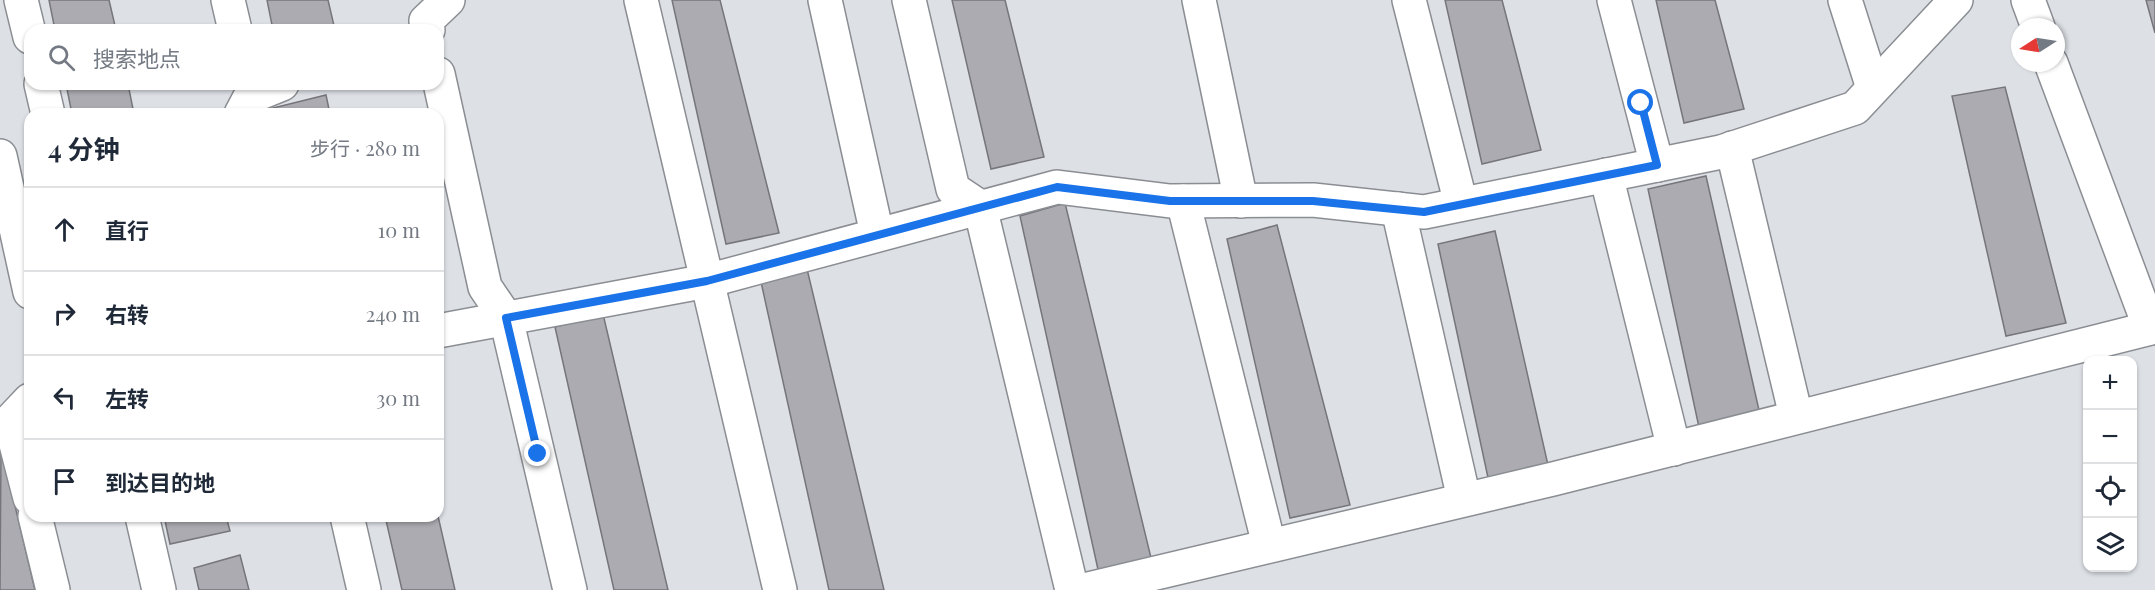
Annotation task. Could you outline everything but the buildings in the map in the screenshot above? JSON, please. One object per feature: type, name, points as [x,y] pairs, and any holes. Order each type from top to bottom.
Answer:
[{"type":"street","points":[[21,0],[27,24]]},
{"type":"street","points":[[228,0],[234,24]]},
{"type":"street","points":[[641,0],[780,590]]},
{"type":"street","points":[[825,0],[877,234]]},
{"type":"street","points":[[909,0],[953,189],[980,207],[1072,590]]},
{"type":"street","points":[[1199,0],[1241,201]]},
{"type":"street","points":[[1409,0],[1461,204]]},
{"type":"street","points":[[1614,0],[1657,165]]},
{"type":"street","points":[[1845,0],[1873,88]]},
{"type":"street","points":[[444,330],[707,281],[1057,187],[1183,201],[1313,201],[1424,212],[1657,165],[1732,148],[1855,108],[1956,0]]},
{"type":"street","points":[[2028,0],[2035,18]]},
{"type":"street","points":[[1084,590],[1674,449],[1796,416],[2153,327],[2054,72]]},
{"type":"street","points":[[42,90],[47,108]]},
{"type":"street","points":[[248,102],[271,90]]},
{"type":"street","points":[[442,90],[485,287],[506,318],[570,590]]},
{"type":"street","points":[[1732,148],[1796,416]]},
{"type":"street","points":[[0,156],[24,265]]},
{"type":"street","points":[[1606,175],[1674,449]]},
{"type":"street","points":[[1183,201],[1269,545]]},
{"type":"street","points":[[1398,209],[1464,499]]},
{"type":"street","points":[[24,406],[10,421],[24,475]]},
{"type":"street","points":[[36,522],[53,590]]},
{"type":"street","points":[[143,522],[159,590]]},
{"type":"street","points":[[348,522],[364,590]]},
{"type":"route","points":[[538,454],[506,318],[707,281],[1057,187],[1170,201],[1313,201],[1424,212],[1657,165],[1641,103]]}]
